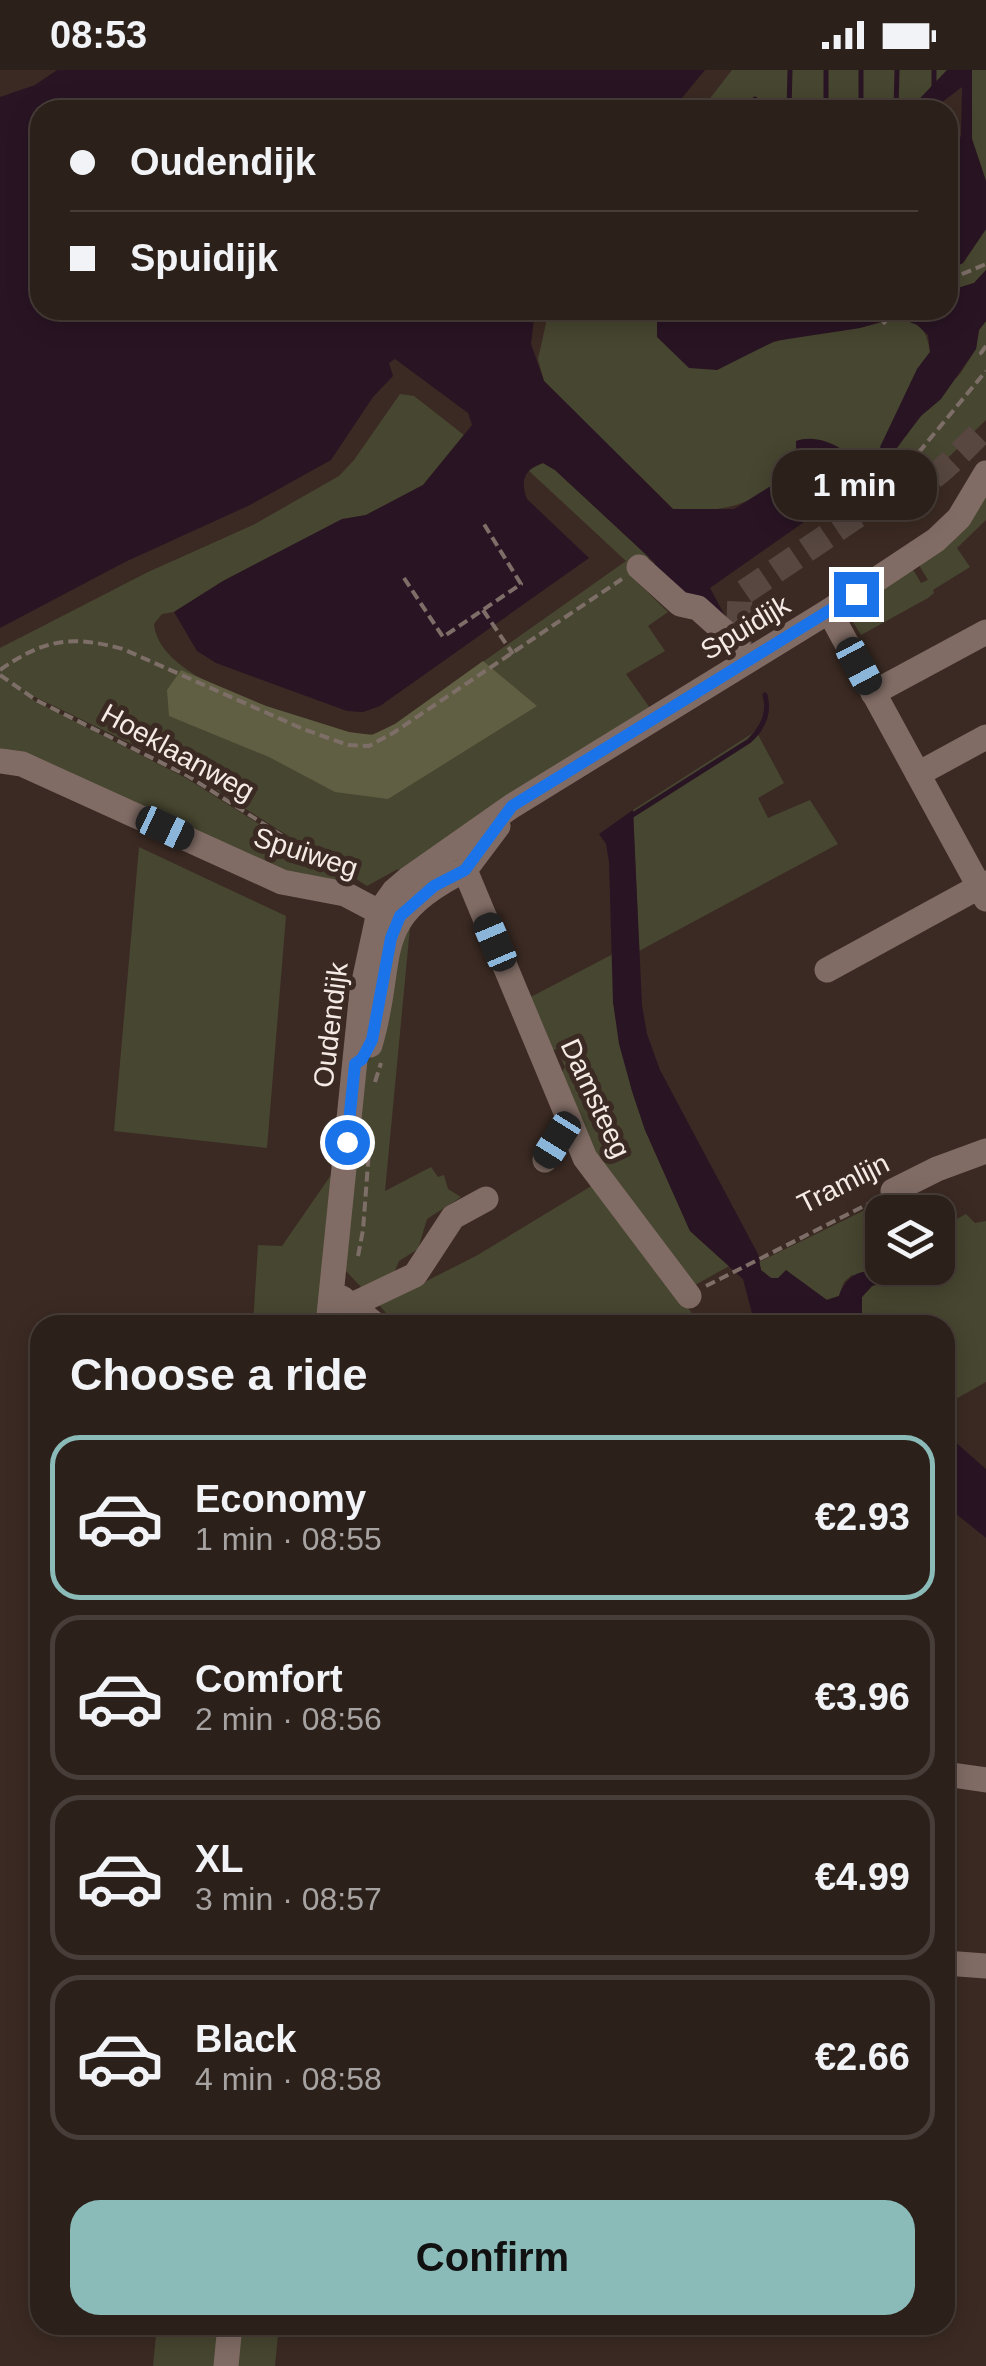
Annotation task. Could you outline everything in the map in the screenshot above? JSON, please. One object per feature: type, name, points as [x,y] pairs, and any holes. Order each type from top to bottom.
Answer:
[{"type":"street","name":"Spuidijk","points":[[512,806],[829,611],[936,540],[959,518],[986,473]]},
{"type":"street","points":[[639,567],[680,604],[698,608],[738,644]]},
{"type":"street","points":[[827,970],[984,890],[829,611]]},
{"type":"street","points":[[874,693],[986,632]]},
{"type":"street","points":[[918,774],[986,737]]},
{"type":"street","name":"Spuiweg","points":[[0,761],[22,764],[282,882],[345,894],[379,912],[394,891],[424,866],[512,806]]},
{"type":"street","points":[[355,1064],[372,1040],[391,938],[400,916],[434,886],[465,870],[512,806]]},
{"type":"street","name":"Damsteeg","points":[[465,870],[585,1158],[689,1296]]},
{"type":"street","name":"Oudendijk","points":[[334,1315],[342,1301],[362,991],[379,912]]},
{"type":"street","points":[[545,1160],[569,1120]]},
{"type":"street","name":"Tramlijn","points":[[893,1191],[937,1169],[986,1152]]},
{"type":"street","points":[[342,1301],[416,1275],[453,1218],[486,1199]]},
{"type":"street","points":[[342,1301],[362,1315]]},
{"type":"street","points":[[955,1775],[986,1780]]},
{"type":"street","points":[[955,1964],[986,1966]]},
{"type":"street","points":[[226,2366],[229,2335]]},
{"type":"path","points":[[958,276],[986,264]]},
{"type":"path","points":[[882,324],[886,320]]},
{"type":"path","points":[[986,346],[981,353],[986,356]]},
{"type":"path","points":[[870,507],[883,481],[910,463],[986,370]]},
{"type":"path","points":[[864,453],[883,481],[882,506]]},
{"type":"path","points":[[404,578],[443,637],[521,584],[482,521]]},
{"type":"path","points":[[0,672],[25,652],[55,641],[92,640],[123,649],[303,729],[348,745],[369,746],[639,567]]},
{"type":"path","points":[[483,610],[513,654]]},
{"type":"path","name":"Hoeklaanweg","points":[[0,672],[36,700],[188,776],[338,871]]},
{"type":"path","name":"Tramlijn","points":[[729,1274],[893,1191]]},
{"type":"shaded area","points":[[57,70],[705,70],[680,100],[30,100],[30,320],[534,320],[531,344],[544,381],[673,509],[734,509],[785,477],[796,456],[796,441],[806,439],[835,446],[868,471],[861,482],[710,588],[725,616],[721,619],[699,595],[690,600],[652,568],[655,563],[543,463],[525,476],[527,499],[589,558],[380,706],[363,712],[347,711],[216,663],[197,651],[174,612],[223,581],[342,519],[366,515],[423,485],[472,425],[468,413],[395,359],[389,363],[393,376],[373,397],[331,460],[250,505],[125,562],[0,628],[0,97],[35,85]]},
{"type":"shaded area","points":[[732,70],[947,70],[918,100],[709,100]]},
{"type":"shaded area","points":[[947,70],[972,70],[972,139],[986,181],[986,229],[958,265],[962,87],[945,100],[918,100]]},
{"type":"shaded area","points":[[972,70],[986,70],[986,181],[972,139]]},
{"type":"shaded area","points":[[986,229],[986,270],[974,283],[958,288],[958,265]]},
{"type":"shaded area","points":[[986,270],[986,321],[979,330],[976,349],[941,399],[921,416],[896,449],[884,454],[880,447],[917,369],[930,352],[928,335],[904,320],[958,320],[958,288],[974,283]]},
{"type":"shaded area","points":[[547,320],[657,320],[657,337],[717,370],[781,340],[893,320],[913,322],[921,327],[930,352],[910,386],[896,449],[921,415],[960,374],[976,349],[979,330],[986,321],[986,420],[936,469],[891,494],[874,497],[861,481],[867,471],[796,456],[773,485],[744,502],[710,510],[673,509],[544,381],[538,359]]},
{"type":"shaded area","points":[[657,320],[887,320],[775,341],[717,370],[689,368],[657,337]]},
{"type":"shaded area","points":[[400,394],[414,396],[464,435],[423,485],[366,515],[342,520],[223,581],[174,612],[162,614],[154,624],[160,643],[175,660],[219,688],[351,733],[367,735],[382,731],[626,561],[528,470],[543,463],[649,557],[635,580],[668,612],[648,626],[665,651],[626,674],[652,711],[407,868],[367,886],[183,769],[21,690],[35,701],[186,778],[329,868],[350,887],[309,883],[0,755],[0,648],[148,572],[253,525],[339,476]]},
{"type":"shaded area","points":[[986,488],[986,520],[957,548],[970,567],[933,590],[928,598],[861,635],[853,622],[852,610],[911,566],[921,583],[928,580],[917,562]]},
{"type":"shaded area","points":[[483,661],[537,706],[388,799],[335,792],[269,757],[169,716],[167,690],[181,670],[266,706],[349,732],[372,735],[395,724]]},
{"type":"shaded area","points":[[756,731],[784,783],[758,798],[768,818],[810,800],[838,844],[639,951],[633,810]]},
{"type":"shaded area","points":[[633,810],[642,1005],[647,1034],[660,1070],[758,1254],[761,1270],[778,1278],[786,1270],[827,1300],[839,1296],[846,1282],[865,1272],[865,1285],[875,1285],[862,1297],[862,1315],[752,1315],[743,1279],[690,1231],[645,1130],[619,1044],[613,1002],[606,844],[599,834]]},
{"type":"shaded area","points":[[139,847],[286,916],[267,1148],[114,1131]]},
{"type":"shaded area","points":[[411,917],[385,1191],[431,1167],[438,1177],[444,1175],[448,1189],[461,1197],[427,1219],[418,1249],[399,1261],[391,1280],[362,1288],[345,1270],[365,1067],[371,1055],[392,950]]},
{"type":"shaded area","points":[[613,954],[613,1002],[632,1091],[645,1130],[690,1231],[729,1266],[688,1289],[587,1151],[558,1079],[565,1067],[557,1049],[547,1052],[525,1000]]},
{"type":"shaded area","points":[[331,1175],[319,1315],[254,1315],[258,1245],[282,1246]]},
{"type":"shaded area","points":[[598,1182],[693,1315],[388,1315],[379,1305],[476,1256]]},
{"type":"shaded area","points":[[865,1210],[865,1279],[852,1275],[844,1282],[839,1296],[826,1300],[771,1278],[761,1270],[759,1262]]},
{"type":"shaded area","points":[[966,1214],[975,1223],[986,1221],[986,1382],[955,1399],[955,1315],[862,1315],[862,1297],[872,1286],[955,1285],[955,1220]]},
{"type":"shaded area","points":[[955,1442],[986,1469],[986,1538],[955,1513]]},
{"type":"shaded area","points":[[156,2335],[219,2335],[217,2366],[153,2366]]},
{"type":"shaded area","points":[[238,2335],[278,2335],[275,2366],[235,2366]]},
{"type":"waterway","points":[[789,100],[790,70]]},
{"type":"waterway","points":[[826,70],[826,100]]},
{"type":"waterway","points":[[861,70],[861,100]]},
{"type":"waterway","points":[[896,100],[897,70]]},
{"type":"waterway","points":[[934,70],[934,87]]},
{"type":"waterway","points":[[628,818],[749,741],[764,720],[765,695]]},
{"type":"tunnel","points":[[749,660],[738,644],[740,595],[870,507],[887,504],[918,488],[986,427]]},
{"type":"route","points":[[347,1142],[355,1064],[372,1040],[391,938],[400,916],[412,903],[465,870],[512,806],[856,594]]}]
